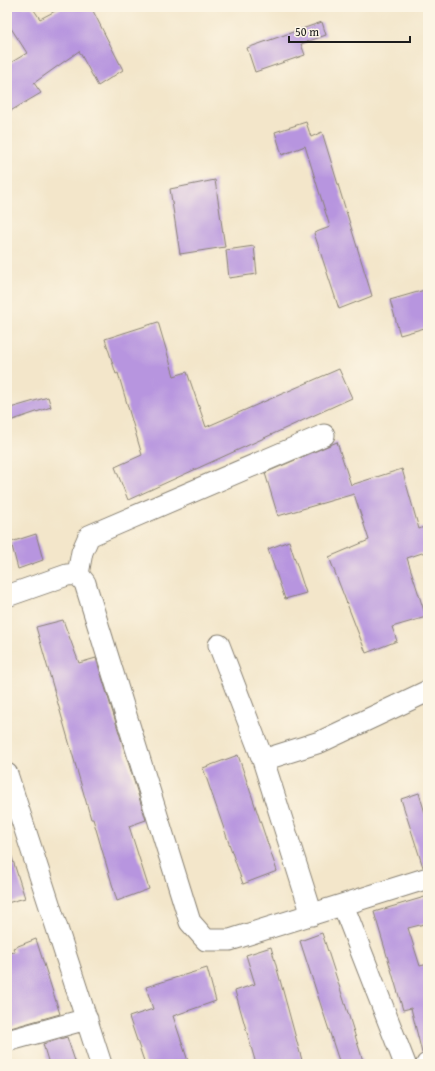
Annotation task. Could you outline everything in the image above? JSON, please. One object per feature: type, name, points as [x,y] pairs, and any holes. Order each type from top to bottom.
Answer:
[{"type":"street","points":[[324,435],[89,536],[82,552],[78,574],[85,584],[190,922],[206,940],[230,940],[428,878]]},
{"type":"street","points":[[7,596],[67,575],[78,574]]},
{"type":"street","points":[[220,645],[264,760],[312,914]]},
{"type":"street","points":[[264,760],[320,742],[428,691]]},
{"type":"street","points":[[7,774],[11,797],[101,1064]]},
{"type":"street","points":[[343,905],[405,1064]]},
{"type":"street","points":[[7,1041],[87,1019]]},
{"type":"building","points":[[7,7],[32,7],[40,19],[63,7],[91,7],[123,70],[98,86],[79,51],[34,83],[41,93],[7,113],[7,65],[27,53],[7,22]]},
{"type":"building","points":[[322,22],[326,35],[301,44],[305,55],[255,72],[247,48]]},
{"type":"building","points":[[306,122],[311,137],[322,132],[372,296],[339,309],[314,233],[330,227],[305,146],[282,155],[275,132]]},
{"type":"building","points":[[215,180],[225,247],[180,254],[170,189]]},
{"type":"building","points":[[254,246],[257,274],[229,278],[226,250]]},
{"type":"building","points":[[428,289],[428,327],[400,335],[390,300]]},
{"type":"building","points":[[158,322],[174,376],[187,372],[206,427],[339,369],[352,398],[128,500],[115,467],[142,455],[118,373],[116,374],[105,339]]},
{"type":"building","points":[[48,397],[51,407],[7,422],[7,409]]},
{"type":"building","points":[[337,442],[351,485],[402,469],[419,529],[428,525],[428,551],[407,558],[426,617],[392,627],[397,641],[366,653],[329,557],[369,540],[354,494],[278,516],[265,473]]},
{"type":"building","points":[[36,534],[43,560],[18,569],[11,542]]},
{"type":"building","points":[[289,541],[306,593],[285,599],[268,549]]},
{"type":"building","points":[[63,620],[79,663],[96,658],[146,820],[129,826],[149,889],[117,901],[93,819],[91,819],[36,627]]},
{"type":"building","points":[[238,755],[277,871],[243,884],[203,768]]},
{"type":"building","points":[[419,793],[428,823],[428,866],[423,867],[401,799]]},
{"type":"building","points":[[7,851],[10,851],[25,898],[7,903]]},
{"type":"building","points":[[428,896],[428,923],[408,928],[420,966],[428,964],[428,1052],[422,1053],[411,1008],[403,1010],[374,912]]},
{"type":"building","points":[[322,933],[364,1064],[340,1064],[300,941]]},
{"type":"building","points":[[36,939],[60,1014],[7,1029],[7,953],[15,952],[13,948]]},
{"type":"building","points":[[271,947],[303,1064],[256,1064],[235,991],[255,984],[246,955]]},
{"type":"building","points":[[207,968],[216,1001],[173,1016],[189,1064],[145,1064],[129,1017],[153,1009],[146,987]]},
{"type":"building","points":[[67,1037],[76,1064],[49,1064],[43,1044]]}]
